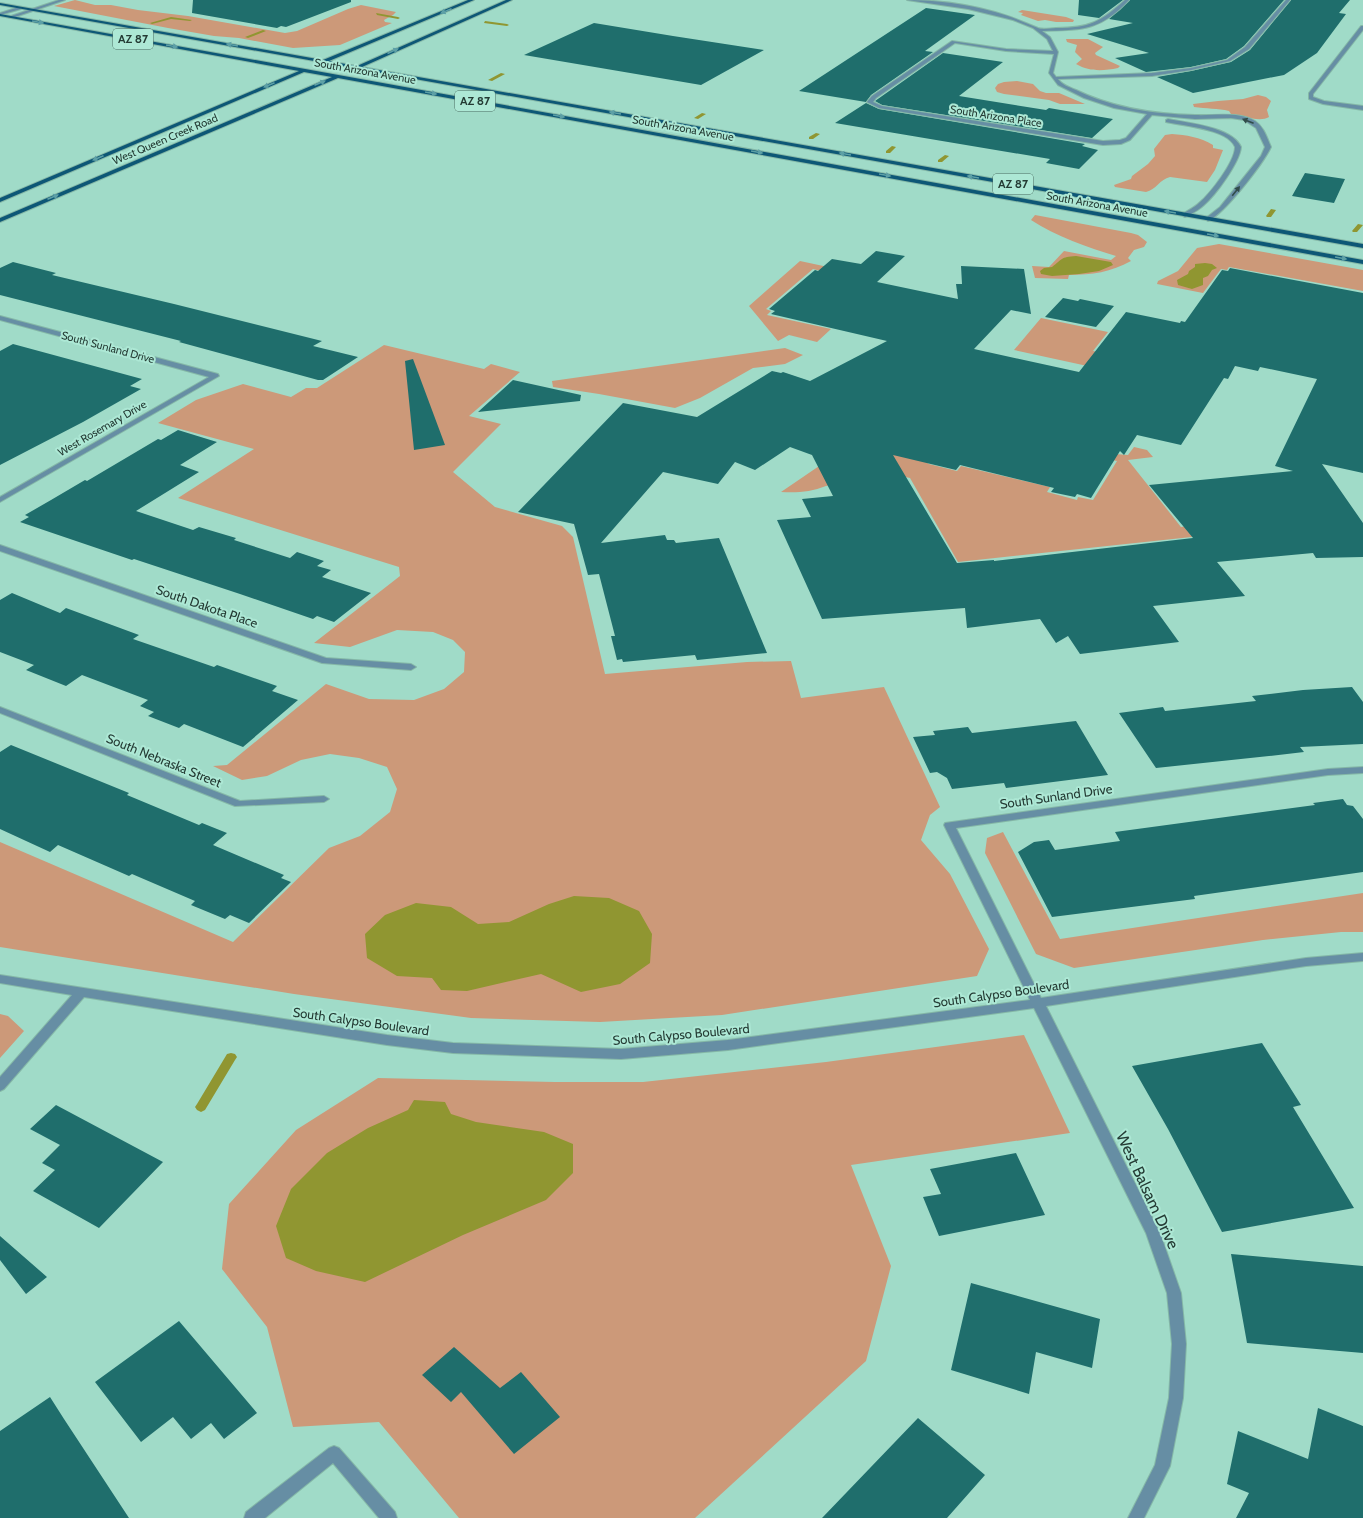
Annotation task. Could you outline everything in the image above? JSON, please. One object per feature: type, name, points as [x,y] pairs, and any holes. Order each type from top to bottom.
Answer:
[{"type":"main road","name":"West Queen Creek Road","points":[[0,200],[472,0]]},
{"type":"main road","name":"West Queen Creek Road","points":[[0,220],[358,67],[510,0]]},
{"type":"main road","name":"South Arizona Avenue","points":[[0,4],[1363,246]]},
{"type":"main road","name":"South Arizona Avenue","points":[[0,14],[1363,262]]},
{"type":"main road","points":[[716,136],[722,132]]},
{"type":"main road","points":[[705,143],[711,139]]},
{"type":"street","points":[[10,17],[63,0]]},
{"type":"street","points":[[909,0],[997,13],[1025,22],[1040,30],[1052,42],[1056,53],[1051,73],[1054,78],[1059,84],[1082,96],[1120,108],[1150,114],[1207,117],[1222,116],[1240,118],[1253,122],[1261,131],[1268,147],[1264,156],[1222,208],[1208,219]]},
{"type":"street","points":[[955,6],[964,0]]},
{"type":"street","points":[[1040,30],[1088,26],[1097,23],[1128,0]]},
{"type":"street","points":[[1054,78],[1157,74],[1196,68],[1233,59],[1243,51],[1288,0]]},
{"type":"street","points":[[0,14],[33,4]]},
{"type":"street","points":[[1363,27],[1311,94],[1311,98],[1323,102],[1363,108]]},
{"type":"street","name":"South Arizona Place","points":[[1056,53],[1006,50],[954,42],[874,97],[870,102],[881,107],[1096,142],[1121,142],[1128,138],[1150,114]]},
{"type":"street","points":[[1150,114],[1159,119],[1199,127],[1234,140],[1238,148],[1238,152],[1228,170],[1202,204],[1185,215]]},
{"type":"street","points":[[1199,127],[1200,122],[1207,117]]},
{"type":"street","name":"South Sunland Drive","points":[[0,318],[215,376]]},
{"type":"street","points":[[0,327],[12,322]]},
{"type":"street","name":"West Rosemary Drive","points":[[0,500],[215,376]]},
{"type":"street","name":"South Dakota Place","points":[[0,548],[325,661],[411,667]]},
{"type":"street","name":"South Nebraska Street","points":[[0,710],[239,804],[324,800]]},
{"type":"street","name":"South Sunland Drive","points":[[1038,1003],[950,825],[1328,772],[1363,770]]},
{"type":"street","name":"South Calypso Boulevard","points":[[0,979],[332,1032],[452,1048],[622,1054],[728,1045],[1038,1003],[1306,962],[1363,957]]},
{"type":"street","points":[[0,1086],[81,992]]},
{"type":"street","name":"West Balsam Drive","points":[[1038,1003],[1153,1234],[1174,1293],[1179,1344],[1176,1398],[1162,1466],[1136,1518]]},
{"type":"street","points":[[252,1518],[334,1453],[389,1518]]},
{"type":"shaded area","points":[[75,0],[95,5],[111,5],[188,16],[285,33],[297,31],[361,5],[396,12],[384,20],[385,22],[392,23],[340,45],[293,48],[239,38],[214,36],[168,28],[54,6]]},
{"type":"shaded area","points":[[1022,10],[1066,17],[1074,20],[1073,22],[1038,21],[1021,15],[1023,13],[1018,12]]},
{"type":"shaded area","points":[[1066,39],[1088,39],[1103,47],[1095,53],[1096,55],[1120,66],[1118,68],[1102,70],[1081,67],[1076,64],[1082,59],[1075,52],[1077,45],[1067,42]]},
{"type":"shaded area","points":[[1017,81],[1033,84],[1040,91],[1046,93],[1059,93],[1085,104],[1060,104],[1049,100],[1004,94],[997,92],[995,88],[998,84],[1004,82]]},
{"type":"shaded area","points":[[1258,95],[1266,97],[1271,101],[1267,110],[1269,117],[1265,119],[1255,119],[1231,114],[1229,111],[1225,110],[1194,107],[1193,104],[1243,99]]},
{"type":"shaded area","points":[[1172,134],[1198,138],[1213,145],[1213,148],[1223,150],[1215,170],[1207,182],[1170,177],[1146,192],[1115,187],[1114,185],[1131,179],[1132,176],[1148,164],[1155,156],[1154,149],[1165,135]]},
{"type":"shaded area","points":[[1035,215],[1131,233],[1138,235],[1147,242],[1144,247],[1134,250],[1128,258],[1131,261],[1116,268],[1093,273],[1069,275],[1068,279],[1035,278],[1032,266],[1049,267],[1064,251],[1111,260],[1116,256],[1061,236],[1040,226],[1031,220]]},
{"type":"shaded area","points":[[1219,244],[1363,270],[1363,291],[1229,267],[1227,270],[1221,269],[1203,293],[1157,284],[1158,281],[1178,271],[1197,248]]},
{"type":"shaded area","points":[[1076,256],[1111,262],[1113,265],[1099,271],[1079,274],[1052,276],[1041,274],[1040,271],[1044,268],[1052,267],[1064,258]]},
{"type":"shaded area","points":[[800,261],[828,267],[821,271],[813,269],[766,309],[771,311],[767,315],[831,329],[817,342],[789,335],[778,341],[749,306]]},
{"type":"shaded area","points":[[1195,264],[1212,264],[1217,268],[1212,270],[1208,276],[1203,278],[1203,285],[1192,289],[1178,285],[1177,280],[1188,274],[1189,271],[1195,267]]},
{"type":"shaded area","points":[[1041,318],[1108,332],[1093,351],[1104,353],[1115,372],[1014,350]]},
{"type":"shaded area","points":[[384,345],[484,369],[491,364],[520,372],[469,416],[501,424],[453,472],[495,507],[562,526],[573,537],[605,674],[747,662],[791,661],[801,698],[884,687],[940,807],[930,815],[921,840],[950,874],[989,949],[977,976],[722,1015],[600,1022],[471,1018],[294,994],[0,947],[0,842],[233,942],[329,848],[360,836],[390,812],[397,789],[387,767],[359,758],[330,754],[301,760],[267,776],[242,780],[213,766],[227,765],[326,684],[369,699],[414,700],[444,689],[464,672],[465,652],[453,640],[433,632],[397,630],[350,647],[314,643],[400,576],[399,567],[178,498],[254,449],[158,423],[196,400],[243,384],[291,397],[306,388],[317,388]]},
{"type":"shaded area","points":[[785,348],[803,355],[785,364],[753,368],[700,398],[675,408],[553,387],[552,381]]},
{"type":"shaded area","points":[[883,435],[929,464],[957,471],[961,466],[1050,487],[1047,492],[1077,500],[1078,497],[1093,500],[1117,461],[1112,460],[1115,454],[1128,455],[1134,447],[1147,450],[1153,457],[1128,460],[1181,527],[1212,523],[1201,536],[958,562],[910,478],[892,474],[826,486],[809,491],[781,492],[825,462]]},
{"type":"shaded area","points":[[1003,832],[1060,939],[1363,893],[1363,932],[1341,932],[1263,940],[1074,968],[1036,954],[985,853],[987,838]]},
{"type":"shaded area","points":[[574,896],[609,898],[639,911],[652,934],[650,963],[620,984],[581,992],[541,974],[467,991],[441,990],[432,978],[397,976],[367,958],[365,934],[385,915],[416,903],[451,907],[478,924],[509,922],[549,904]]},
{"type":"shaded area","points":[[0,1014],[8,1016],[24,1031],[0,1058]]},
{"type":"shaded area","points":[[1024,1035],[1070,1133],[851,1165],[891,1266],[866,1361],[695,1518],[459,1518],[379,1422],[293,1427],[267,1327],[222,1269],[229,1204],[296,1130],[378,1078],[555,1082],[643,1082],[826,1062]]},
{"type":"shaded area","points":[[414,1100],[445,1102],[451,1114],[476,1122],[544,1132],[573,1144],[573,1173],[546,1200],[463,1235],[365,1282],[316,1271],[286,1258],[276,1226],[291,1189],[327,1153],[368,1128],[408,1110]]},
{"type":"building","points":[[193,0],[351,0],[351,2],[286,27],[281,26],[277,28],[192,13]]},
{"type":"building","points":[[1079,0],[1123,0],[1099,18],[1078,15]]},
{"type":"building","points":[[1130,0],[1284,0],[1244,46],[1226,59],[1191,67],[1146,72],[1115,58],[1149,53],[1087,34],[1133,23],[1109,19]]},
{"type":"building","points":[[1291,0],[1350,0],[1339,13],[1346,14],[1317,53],[1284,75],[1193,93],[1157,77],[1231,62],[1250,50]]},
{"type":"building","points":[[926,8],[975,15],[925,51],[933,52],[871,95],[866,102],[799,91]]},
{"type":"building","points":[[594,23],[764,50],[701,85],[524,55]]},
{"type":"building","points":[[943,53],[1003,62],[959,96],[1046,110],[1049,108],[1113,119],[1092,138],[882,105],[875,101]]},
{"type":"building","points":[[866,103],[879,109],[1085,144],[1082,146],[1098,150],[1079,169],[1046,163],[1050,159],[835,123]]},
{"type":"building","points":[[1305,173],[1345,179],[1334,203],[1292,196]]},
{"type":"building","points":[[876,251],[905,256],[877,282],[958,299],[956,284],[962,284],[961,266],[1024,269],[1031,314],[1011,310],[974,349],[1079,372],[1126,312],[1180,323],[1181,321],[1185,322],[1222,270],[1228,271],[1230,268],[1363,293],[1363,473],[1322,464],[1363,523],[1363,557],[1316,558],[1313,553],[1217,562],[1245,596],[1153,606],[1179,642],[1080,654],[1068,636],[1056,643],[1040,619],[967,628],[965,608],[822,619],[777,520],[811,517],[802,499],[833,496],[812,455],[790,447],[755,470],[735,462],[718,484],[663,472],[601,543],[665,535],[667,540],[674,540],[676,543],[719,538],[767,653],[697,660],[695,655],[623,662],[622,659],[617,660],[611,636],[615,636],[599,574],[588,575],[574,524],[518,512],[623,403],[697,417],[772,371],[783,372],[810,381],[887,341],[771,314],[775,311],[769,309],[815,270],[818,271],[832,259],[861,264]],"holes":[[[1235,366],[1258,371],[1260,367],[1317,379],[1275,466],[1293,471],[1149,485],[1193,538],[994,561],[957,563],[893,455],[956,470],[960,465],[1054,488],[1051,492],[1075,497],[1077,494],[1091,498],[1120,451],[1124,455],[1137,435],[1181,445],[1224,378],[1228,379]]]},
{"type":"building","points":[[13,262],[56,273],[52,275],[322,341],[313,346],[358,357],[323,380],[318,380],[179,342],[181,341],[0,295],[0,268]]},
{"type":"building","points":[[1063,298],[1078,301],[1080,299],[1114,306],[1096,327],[1045,317]]},
{"type":"building","points":[[13,344],[142,379],[130,386],[141,389],[83,422],[0,465],[0,351]]},
{"type":"building","points":[[413,359],[445,445],[414,450],[405,361]]},
{"type":"building","points":[[513,380],[581,395],[580,401],[478,412]]},
{"type":"building","points":[[178,430],[217,442],[180,465],[199,472],[136,511],[193,530],[199,527],[236,538],[234,540],[290,558],[297,552],[324,561],[317,566],[331,570],[322,577],[371,593],[334,622],[317,616],[313,619],[20,522],[29,517],[25,515],[85,480],[87,481],[158,439],[161,440]]},
{"type":"building","points":[[12,593],[60,613],[66,608],[139,635],[133,639],[214,667],[217,665],[277,686],[272,691],[298,700],[243,747],[184,724],[179,728],[148,716],[154,712],[140,706],[148,700],[82,675],[66,686],[26,670],[34,665],[0,652],[0,600]]},
{"type":"building","points":[[1352,687],[1363,702],[1363,744],[1300,747],[1304,752],[1269,756],[1156,768],[1119,713],[1163,707],[1165,711],[1256,701],[1252,696],[1303,690]]},
{"type":"building","points":[[1076,721],[1108,775],[1006,788],[1004,783],[952,789],[947,778],[937,772],[930,773],[913,737],[935,735],[933,731],[968,727],[972,733]]},
{"type":"building","points":[[11,745],[129,793],[127,795],[199,825],[202,823],[227,833],[213,845],[284,875],[281,878],[291,882],[249,923],[230,915],[225,919],[191,905],[195,901],[132,874],[129,876],[58,845],[50,852],[0,829],[0,752]]},
{"type":"building","points":[[1343,799],[1347,805],[1353,806],[1363,819],[1363,872],[1194,896],[1195,899],[1052,917],[1018,852],[1034,842],[1049,840],[1055,850],[1120,841],[1115,832],[1315,805],[1313,803]]},
{"type":"building","points":[[1262,1043],[1301,1105],[1293,1107],[1354,1208],[1222,1232],[1168,1129],[1132,1066]]},
{"type":"building","points":[[56,1105],[163,1162],[99,1228],[33,1191],[55,1170],[42,1163],[60,1145],[30,1129]]},
{"type":"building","points":[[1016,1153],[1045,1215],[939,1236],[923,1197],[941,1194],[930,1169]]},
{"type":"building","points":[[0,1236],[47,1277],[26,1294],[0,1260]]},
{"type":"building","points":[[1231,1254],[1363,1266],[1363,1353],[1247,1343]]},
{"type":"building","points":[[971,1283],[1100,1319],[1092,1368],[1036,1352],[1029,1394],[951,1370]]},
{"type":"building","points":[[179,1321],[257,1413],[224,1439],[211,1423],[191,1439],[173,1417],[141,1442],[95,1382]]},
{"type":"building","points":[[454,1347],[500,1388],[521,1372],[560,1417],[514,1454],[461,1392],[451,1402],[422,1375]]},
{"type":"building","points":[[50,1397],[129,1518],[0,1518],[0,1431]]},
{"type":"building","points":[[1318,1408],[1363,1426],[1363,1518],[1236,1518],[1249,1493],[1227,1484],[1238,1431],[1308,1459]]},
{"type":"building","points":[[918,1418],[985,1475],[947,1518],[822,1518]]},
{"type":"waterway","points":[[377,14],[398,18]]},
{"type":"waterway","points":[[152,23],[171,18],[190,20]]},
{"type":"waterway","points":[[485,22],[507,25]]},
{"type":"waterway","points":[[247,37],[264,31]]},
{"type":"waterway","points":[[490,80],[503,74]]},
{"type":"waterway","points":[[696,118],[704,114]]},
{"type":"waterway","points":[[811,138],[818,134]]},
{"type":"waterway","points":[[888,152],[894,147]]},
{"type":"waterway","points":[[940,161],[947,156]]},
{"type":"waterway","points":[[1269,216],[1273,210]]},
{"type":"waterway","points":[[1355,231],[1360,225]]},
{"type":"waterway","points":[[201,1107],[231,1057]]}]
